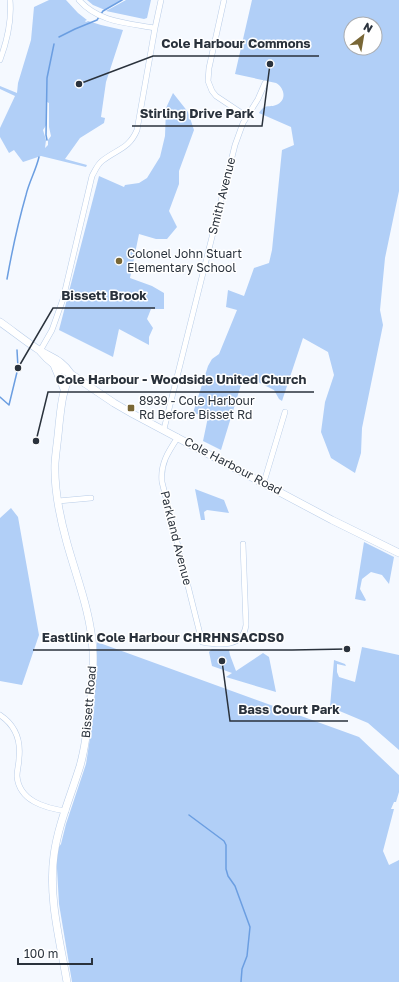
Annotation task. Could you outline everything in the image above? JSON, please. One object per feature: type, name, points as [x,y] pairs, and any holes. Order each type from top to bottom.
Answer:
[{"type":"main road","name":"Cole Harbour Road","points":[[0,322],[40,351],[46,359],[53,364],[63,371],[71,374],[114,403],[264,482],[332,520],[399,553]]},
{"type":"main road","name":"Cole Harbour Road","points":[[40,351],[49,354],[66,366],[71,374]]},
{"type":"main road","points":[[53,364],[59,374],[64,389]]},
{"type":"main road","name":"Bissett Road","points":[[67,982],[55,914],[53,878],[56,845],[80,764],[86,737],[92,680],[93,651],[83,593],[67,542],[58,501],[55,464],[64,389],[71,374]]},
{"type":"street","points":[[0,60],[4,50],[10,20],[10,0]]},
{"type":"street","points":[[79,0],[101,17],[114,21],[155,28]]},
{"type":"street","points":[[40,351],[52,330],[63,299],[92,176],[97,166],[102,161],[129,144],[137,130],[161,0]]},
{"type":"street","points":[[224,0],[209,68],[208,81],[216,96],[246,116]]},
{"type":"street","name":"Smith Avenue","points":[[164,429],[234,145],[246,116],[258,99],[265,83]]},
{"type":"street","points":[[264,482],[285,412]]},
{"type":"street","name":"Parkland Avenue","points":[[178,437],[161,469],[162,482],[202,642],[220,644],[233,643],[240,639],[244,633],[246,623],[243,544]]},
{"type":"street","points":[[58,501],[91,498]]},
{"type":"street","points":[[0,715],[11,725],[17,737],[20,753],[17,776],[23,792],[28,798],[40,805],[66,811]]},
{"type":"shaded area","points":[[49,0],[66,0],[87,20],[85,21],[86,22],[88,21],[123,30],[106,82],[101,117],[105,118],[104,123],[80,138],[65,159],[87,165],[86,167],[41,156],[23,162],[14,150],[9,153],[0,137],[0,128],[15,96],[0,89],[0,86],[17,93],[18,83],[31,40],[34,7]],"holes":[[[47,102],[49,103],[49,127],[51,136],[48,140],[48,145],[45,148],[46,140],[43,130],[47,124]]]},
{"type":"shaded area","points":[[87,0],[124,0],[105,10],[93,5]]},
{"type":"shaded area","points":[[126,0],[151,0],[147,18],[144,19],[106,11]]},
{"type":"shaded area","points":[[252,0],[399,0],[399,191],[385,258],[380,310],[383,325],[362,428],[361,453],[355,473],[331,458],[321,432],[325,402],[334,375],[328,352],[303,338],[282,401],[279,399],[274,390],[244,375],[221,450],[203,441],[208,417],[193,413],[208,366],[212,359],[219,354],[237,310],[226,307],[228,290],[244,296],[254,268],[269,263],[272,250],[282,150],[294,145],[291,127],[259,113],[265,107],[274,106],[282,101],[284,94],[283,91],[276,83],[235,74]]},
{"type":"shaded area","points":[[173,93],[188,112],[194,130],[179,171],[179,184],[169,211],[177,227],[167,239],[156,239],[139,234],[130,278],[152,286],[164,293],[164,309],[151,309],[147,319],[153,328],[149,337],[149,345],[119,329],[113,357],[59,330],[99,176],[124,187],[125,185],[139,183],[147,178],[160,157],[165,136],[166,108]]},
{"type":"shaded area","points":[[195,489],[224,500],[229,513],[207,510],[204,512],[205,520],[201,520]]},
{"type":"shaded area","points":[[11,508],[18,517],[39,635],[22,685],[0,681],[0,518]]},
{"type":"shaded area","points":[[364,542],[394,557],[389,584],[382,575],[371,572],[362,579],[360,589],[366,600],[365,601],[355,599]]},
{"type":"shaded area","points":[[97,642],[359,737],[399,775],[399,792],[396,802],[394,802],[391,809],[394,809],[383,851],[389,865],[399,860],[399,982],[72,982],[59,904],[56,851],[61,844],[86,764],[94,712]]},
{"type":"shaded area","points":[[362,647],[399,655],[399,750],[368,723],[330,707],[334,660],[345,664],[346,666],[337,664],[337,672],[339,677],[355,682]]},
{"type":"shaded area","points":[[212,649],[229,650],[236,671],[263,653],[269,657],[276,692],[226,677],[232,673],[212,666],[209,652]]},
{"type":"waterway","points":[[59,37],[97,20],[103,11],[122,0]]},
{"type":"waterway","points":[[47,140],[47,78],[54,44]]},
{"type":"waterway","points":[[7,279],[15,237],[27,190],[39,157]]},
{"type":"waterway","points":[[0,397],[9,405],[18,368],[17,350]]},
{"type":"waterway","points":[[189,815],[224,841],[226,845],[226,869],[228,876],[235,886],[250,927],[247,956],[242,969],[241,982]]},
{"type":"place","name":"Stirling Drive Park","points":[[270,64]]},
{"type":"place","name":"Cole Harbour Commons","points":[[79,84]]},
{"type":"place","name":"Colonel John Stuart Elementary School","points":[[119,261]]},
{"type":"place","name":"Bissett Brook","points":[[18,368]]},
{"type":"place","name":"8939 - Cole Harbour Rd Before Bisset Rd","points":[[131,408]]},
{"type":"place","name":"Cole Harbour - Woodside United Church","points":[[36,441]]},
{"type":"place","name":"Eastlink Cole Harbour CHRHNSACDS0","points":[[347,649]]},
{"type":"place","name":"Bass Court Park","points":[[222,661]]}]
